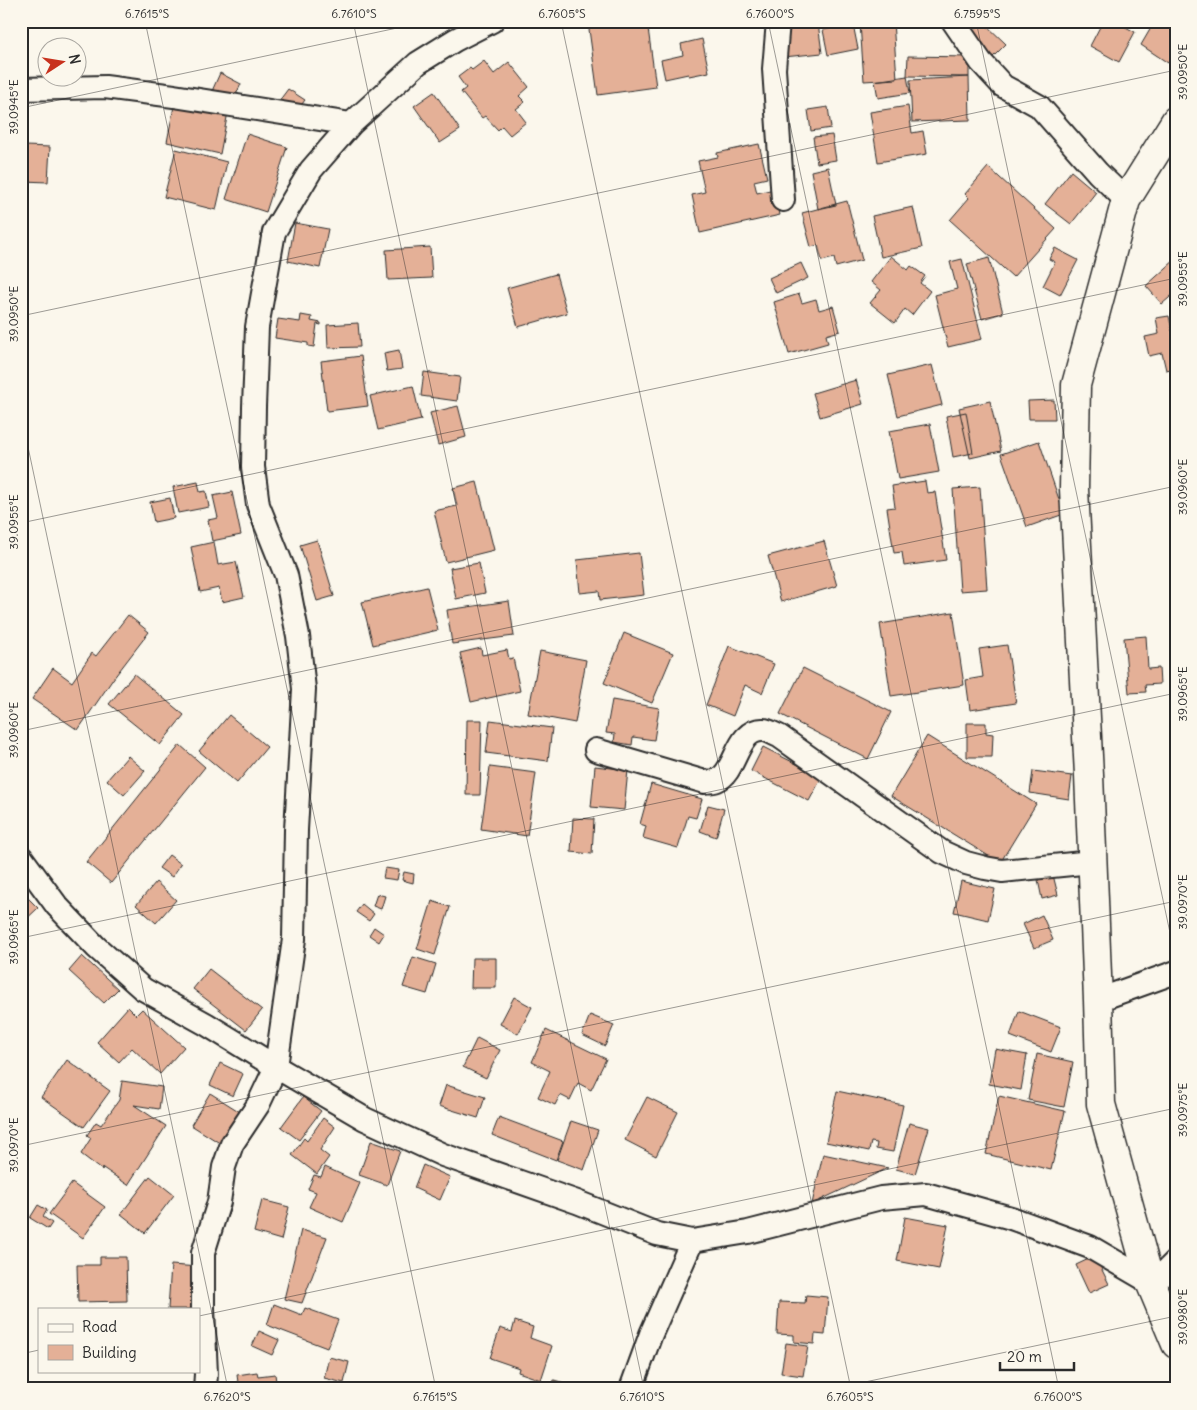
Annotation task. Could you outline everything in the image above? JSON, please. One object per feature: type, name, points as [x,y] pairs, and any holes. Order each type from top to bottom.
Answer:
[{"type":"street","points":[[205,1389],[203,1253],[219,1202],[226,1159],[232,1144],[258,1105],[276,1068],[294,939],[297,811],[304,689],[298,636],[286,575],[258,505],[253,467],[257,327],[274,232],[311,170],[351,124],[418,63],[455,40],[492,21]]},
{"type":"street","points":[[778,21],[774,68],[783,200]]},
{"type":"street","points":[[953,21],[981,62],[1003,86],[1039,106],[1098,173],[1126,200]]},
{"type":"street","points":[[21,89],[106,87],[351,124]]},
{"type":"street","points":[[1176,120],[1126,200],[1076,385],[1074,489],[1092,862],[1101,1104],[1150,1284],[1176,1344]]},
{"type":"street","points":[[596,750],[705,782],[717,780],[725,774],[744,740],[753,732],[764,730],[779,736],[942,852],[966,863],[1002,871],[1092,862]]},
{"type":"street","points":[[21,857],[57,906],[96,947],[143,990],[206,1024],[276,1068],[365,1119],[443,1155],[577,1202],[657,1234],[692,1241],[748,1232],[880,1198],[926,1194],[1011,1218],[1090,1247],[1150,1284]]},
{"type":"street","points":[[1098,1000],[1176,972]]},
{"type":"street","points":[[631,1389],[651,1334],[692,1241]]},
{"type":"street","points":[[1150,1284],[1176,1261]]},
{"type":"building","points":[[647,21],[656,87],[598,95],[588,22]]},
{"type":"building","points":[[893,21],[897,79],[864,81],[860,23]]},
{"type":"building","points":[[1103,21],[1122,21],[1120,24],[1135,32],[1119,62],[1090,46]]},
{"type":"building","points":[[1155,21],[1176,21],[1176,51],[1168,63],[1141,45]]},
{"type":"building","points":[[983,22],[1006,44],[991,59],[969,36]]},
{"type":"building","points":[[818,23],[822,53],[784,57],[781,27]]},
{"type":"building","points":[[853,24],[858,49],[828,55],[823,30]]},
{"type":"building","points":[[702,39],[709,72],[665,79],[661,60],[683,55],[681,44]]},
{"type":"building","points":[[908,56],[969,57],[969,77],[907,76]]},
{"type":"building","points":[[484,61],[494,74],[509,62],[529,87],[519,96],[525,102],[516,109],[526,122],[510,135],[502,126],[498,130],[485,116],[482,118],[461,92],[466,88],[458,77]]},
{"type":"building","points":[[220,73],[241,84],[233,101],[212,91]]},
{"type":"building","points":[[907,76],[910,93],[878,98],[875,81]]},
{"type":"building","points":[[969,77],[970,120],[912,122],[910,80]]},
{"type":"building","points":[[288,89],[305,100],[296,112],[279,101]]},
{"type":"building","points":[[434,92],[460,130],[440,143],[414,106]]},
{"type":"building","points":[[175,101],[228,112],[220,154],[167,142]]},
{"type":"building","points":[[908,106],[912,133],[923,131],[927,154],[878,162],[870,112]]},
{"type":"building","points":[[828,107],[831,128],[811,131],[808,110]]},
{"type":"building","points":[[247,134],[287,147],[266,212],[226,199]]},
{"type":"building","points":[[832,135],[836,160],[817,163],[813,137]]},
{"type":"building","points":[[759,144],[767,178],[754,181],[757,193],[774,189],[780,215],[700,233],[692,195],[705,192],[698,161],[718,157],[717,153]]},
{"type":"building","points":[[25,146],[50,147],[48,182],[23,181]]},
{"type":"building","points":[[176,149],[227,162],[216,210],[164,197]]},
{"type":"building","points":[[828,167],[836,205],[818,209],[811,171]]},
{"type":"building","points":[[988,167],[1056,229],[1013,277],[950,220],[969,198],[965,194]]},
{"type":"building","points":[[1071,171],[1096,192],[1071,224],[1045,204]]},
{"type":"building","points":[[847,201],[862,260],[836,267],[834,258],[822,261],[818,245],[811,247],[802,213]]},
{"type":"building","points":[[913,207],[922,248],[881,257],[872,216]]},
{"type":"building","points":[[295,223],[328,229],[320,268],[288,261]]},
{"type":"building","points":[[430,247],[432,278],[388,280],[386,250]]},
{"type":"building","points":[[1055,248],[1078,260],[1060,295],[1043,286],[1055,262],[1049,259]]},
{"type":"building","points":[[891,256],[908,270],[911,266],[925,276],[920,283],[930,291],[912,315],[905,309],[895,323],[870,303],[881,290],[871,282]]},
{"type":"building","points":[[989,258],[1003,313],[982,319],[967,264]]},
{"type":"building","points":[[962,259],[982,339],[948,347],[935,295],[957,289],[950,262]]},
{"type":"building","points":[[1176,259],[1176,292],[1162,304],[1146,286]]},
{"type":"building","points":[[801,263],[808,278],[776,293],[769,278]]},
{"type":"building","points":[[556,274],[567,313],[518,327],[507,288]]},
{"type":"building","points":[[799,294],[802,303],[816,299],[819,310],[833,306],[840,331],[826,335],[828,343],[789,354],[774,302]]},
{"type":"building","points":[[301,315],[312,317],[311,321],[321,323],[321,325],[317,324],[314,347],[308,346],[308,343],[275,338],[278,319],[300,322]]},
{"type":"building","points":[[1169,316],[1172,331],[1176,330],[1176,368],[1166,370],[1162,353],[1149,356],[1145,337],[1159,334],[1156,318]]},
{"type":"building","points":[[358,323],[360,347],[328,348],[327,325]]},
{"type":"building","points":[[399,350],[402,369],[387,371],[384,353]]},
{"type":"building","points":[[361,356],[368,406],[327,411],[321,361]]},
{"type":"building","points":[[932,365],[942,405],[898,416],[888,375]]},
{"type":"building","points":[[424,372],[460,377],[457,401],[421,396]]},
{"type":"building","points":[[856,380],[863,404],[820,417],[813,393]]},
{"type":"building","points":[[413,386],[421,420],[378,430],[370,396]]},
{"type":"building","points":[[1054,400],[1055,419],[1029,419],[1028,401]]},
{"type":"building","points":[[990,401],[1001,451],[970,458],[959,408]]},
{"type":"building","points":[[458,406],[466,437],[438,445],[430,413]]},
{"type":"building","points":[[966,412],[973,453],[953,457],[946,416]]},
{"type":"building","points":[[930,424],[939,472],[898,479],[889,431]]},
{"type":"building","points":[[1039,441],[1064,514],[1027,527],[1001,454]]},
{"type":"building","points":[[925,481],[927,493],[935,492],[946,560],[904,566],[902,552],[894,553],[887,508],[895,507],[892,486]]},
{"type":"building","points":[[198,482],[200,492],[206,491],[209,507],[178,513],[173,487]]},
{"type":"building","points":[[477,482],[494,550],[446,562],[434,511],[457,506],[453,488]]},
{"type":"building","points":[[980,487],[987,589],[960,591],[953,489]]},
{"type":"building","points":[[232,492],[241,535],[212,541],[208,520],[218,518],[213,496]]},
{"type":"building","points":[[170,498],[174,518],[154,522],[150,502]]},
{"type":"building","points":[[317,540],[334,596],[317,601],[300,545]]},
{"type":"building","points":[[824,541],[837,586],[781,602],[768,556]]},
{"type":"building","points":[[214,542],[218,565],[236,562],[244,597],[222,602],[219,588],[200,592],[191,547]]},
{"type":"building","points":[[639,553],[644,595],[600,600],[599,591],[580,593],[577,560]]},
{"type":"building","points":[[479,563],[485,593],[456,599],[450,568]]},
{"type":"building","points":[[427,587],[438,630],[373,645],[362,602]]},
{"type":"building","points":[[509,601],[514,636],[452,644],[447,610]]},
{"type":"building","points":[[953,612],[964,685],[891,696],[880,624]]},
{"type":"building","points":[[128,615],[149,632],[113,679],[78,730],[32,699],[53,668],[72,682],[92,653],[96,656]]},
{"type":"building","points":[[624,633],[673,653],[652,703],[604,683]]},
{"type":"building","points":[[1146,636],[1148,669],[1159,668],[1160,684],[1145,685],[1146,692],[1129,693],[1124,638]]},
{"type":"building","points":[[1007,645],[1016,703],[970,710],[966,680],[983,677],[979,649]]},
{"type":"building","points":[[729,646],[774,664],[762,693],[745,685],[733,716],[706,705]]},
{"type":"building","points":[[481,648],[482,655],[507,650],[509,659],[513,658],[520,691],[471,702],[460,653]]},
{"type":"building","points":[[540,651],[586,660],[575,723],[528,714]]},
{"type":"building","points":[[803,668],[891,712],[868,759],[780,714]]},
{"type":"building","points":[[134,674],[184,715],[160,745],[109,704]]},
{"type":"building","points":[[612,700],[659,708],[654,740],[633,737],[632,745],[614,742],[615,734],[606,733]]},
{"type":"building","points":[[229,715],[267,747],[237,783],[199,751]]},
{"type":"building","points":[[467,720],[482,720],[480,795],[466,795]]},
{"type":"building","points":[[490,720],[552,728],[548,761],[486,753]]},
{"type":"building","points":[[967,723],[986,723],[986,733],[993,734],[992,757],[967,757]]},
{"type":"building","points":[[927,736],[1036,804],[1000,863],[891,796]]},
{"type":"building","points":[[180,745],[205,767],[111,883],[86,862]]},
{"type":"building","points":[[763,747],[822,777],[809,801],[751,771]]},
{"type":"building","points":[[128,756],[145,771],[124,795],[107,780]]},
{"type":"building","points":[[595,766],[628,770],[624,810],[591,807]]},
{"type":"building","points":[[490,767],[536,773],[527,836],[481,829]]},
{"type":"building","points":[[1033,771],[1072,776],[1069,799],[1030,793]]},
{"type":"building","points":[[651,784],[702,799],[696,818],[688,816],[678,848],[643,838],[646,826],[640,824]]},
{"type":"building","points":[[708,805],[724,809],[716,837],[700,831]]},
{"type":"building","points":[[573,818],[594,819],[592,854],[571,852]]},
{"type":"building","points":[[169,855],[181,864],[172,877],[159,868]]},
{"type":"building","points":[[385,868],[399,870],[397,880],[383,878]]},
{"type":"building","points":[[1052,871],[1058,895],[1042,899],[1037,875]]},
{"type":"building","points":[[404,872],[414,874],[413,883],[402,880]]},
{"type":"building","points":[[961,881],[995,889],[988,920],[954,912]]},
{"type":"building","points":[[156,882],[176,900],[156,923],[136,905]]},
{"type":"building","points":[[21,891],[38,908],[21,924]]},
{"type":"building","points":[[377,894],[385,896],[381,909],[373,906]]},
{"type":"building","points":[[432,901],[450,907],[435,955],[417,949]]},
{"type":"building","points":[[362,904],[374,914],[369,921],[356,912]]},
{"type":"building","points":[[1042,915],[1053,940],[1034,948],[1023,924]]},
{"type":"building","points":[[374,927],[384,934],[379,942],[369,935]]},
{"type":"building","points":[[82,956],[118,989],[104,1003],[69,971]]},
{"type":"building","points":[[413,957],[436,964],[427,994],[403,987]]},
{"type":"building","points":[[472,958],[496,958],[496,988],[471,988]]},
{"type":"building","points":[[209,969],[262,1010],[246,1030],[193,989]]},
{"type":"building","points":[[514,997],[532,1007],[518,1034],[500,1024]]},
{"type":"building","points":[[128,1007],[136,1015],[142,1009],[184,1047],[160,1074],[132,1048],[119,1062],[97,1042]]},
{"type":"building","points":[[1019,1011],[1061,1027],[1051,1052],[1010,1036]]},
{"type":"building","points":[[590,1015],[614,1025],[605,1046],[582,1035]]},
{"type":"building","points":[[546,1030],[606,1059],[591,1090],[578,1083],[570,1100],[560,1095],[555,1105],[538,1097],[550,1071],[532,1062]]},
{"type":"building","points":[[477,1038],[500,1050],[486,1078],[463,1067]]},
{"type":"building","points":[[995,1049],[1027,1055],[1021,1090],[989,1084]]},
{"type":"building","points":[[1037,1054],[1073,1062],[1064,1107],[1028,1100]]},
{"type":"building","points":[[67,1060],[110,1091],[84,1127],[41,1097]]},
{"type":"building","points":[[220,1063],[243,1074],[233,1096],[210,1085]]},
{"type":"building","points":[[122,1081],[162,1087],[159,1109],[134,1105],[166,1126],[128,1185],[103,1168],[102,1170],[81,1154],[91,1138],[87,1135],[96,1122],[101,1125],[119,1100]]},
{"type":"building","points":[[446,1085],[485,1097],[478,1118],[439,1106]]},
{"type":"building","points":[[837,1091],[903,1105],[893,1152],[876,1149],[877,1143],[871,1142],[869,1151],[826,1142]]},
{"type":"building","points":[[210,1093],[245,1115],[226,1147],[191,1125]]},
{"type":"building","points":[[999,1096],[1065,1111],[1051,1170],[986,1154]]},
{"type":"building","points":[[303,1097],[321,1111],[299,1140],[281,1127]]},
{"type":"building","points":[[647,1097],[678,1112],[656,1156],[625,1140]]},
{"type":"building","points":[[499,1117],[563,1141],[556,1160],[492,1135]]},
{"type":"building","points":[[323,1118],[335,1127],[320,1150],[329,1157],[317,1174],[292,1155],[304,1138],[307,1141]]},
{"type":"building","points":[[571,1121],[598,1130],[584,1170],[557,1160]]},
{"type":"building","points":[[909,1123],[929,1128],[915,1174],[896,1169]]},
{"type":"building","points":[[371,1141],[400,1151],[387,1185],[359,1175]]},
{"type":"building","points":[[823,1154],[888,1168],[812,1204]]},
{"type":"building","points":[[423,1165],[450,1177],[440,1200],[414,1188]]},
{"type":"building","points":[[325,1167],[360,1183],[343,1222],[309,1207],[316,1192],[308,1189],[314,1175],[321,1177]]},
{"type":"building","points":[[150,1176],[174,1195],[145,1233],[121,1214]]},
{"type":"building","points":[[72,1183],[105,1207],[83,1238],[49,1214]]},
{"type":"building","points":[[262,1200],[289,1207],[281,1240],[254,1232]]},
{"type":"building","points":[[38,1205],[47,1210],[43,1217],[52,1223],[48,1229],[30,1218]]},
{"type":"building","points":[[905,1217],[948,1225],[939,1269],[897,1261]]},
{"type":"building","points":[[301,1230],[327,1237],[302,1303],[284,1299]]},
{"type":"building","points":[[1095,1256],[1109,1284],[1089,1293],[1076,1265]]},
{"type":"building","points":[[100,1257],[126,1257],[127,1301],[78,1302],[77,1265],[100,1265]]},
{"type":"building","points":[[171,1265],[199,1267],[196,1308],[168,1308]]},
{"type":"building","points":[[806,1295],[828,1297],[825,1335],[815,1334],[814,1344],[794,1342],[794,1335],[777,1334],[779,1302],[805,1303]]},
{"type":"building","points":[[274,1304],[302,1315],[305,1308],[338,1320],[327,1348],[267,1325]]},
{"type":"building","points":[[515,1321],[533,1327],[530,1338],[552,1346],[541,1380],[518,1372],[519,1368],[490,1358],[500,1328],[512,1332]]},
{"type":"building","points":[[259,1331],[279,1340],[272,1355],[252,1346]]},
{"type":"building","points":[[786,1343],[808,1346],[803,1376],[781,1373]]},
{"type":"building","points":[[329,1357],[349,1362],[344,1383],[324,1378]]},
{"type":"building","points":[[257,1372],[258,1376],[275,1374],[277,1389],[239,1389],[237,1375]]},
{"type":"building","points":[[554,1380],[587,1389],[552,1389]]}]
